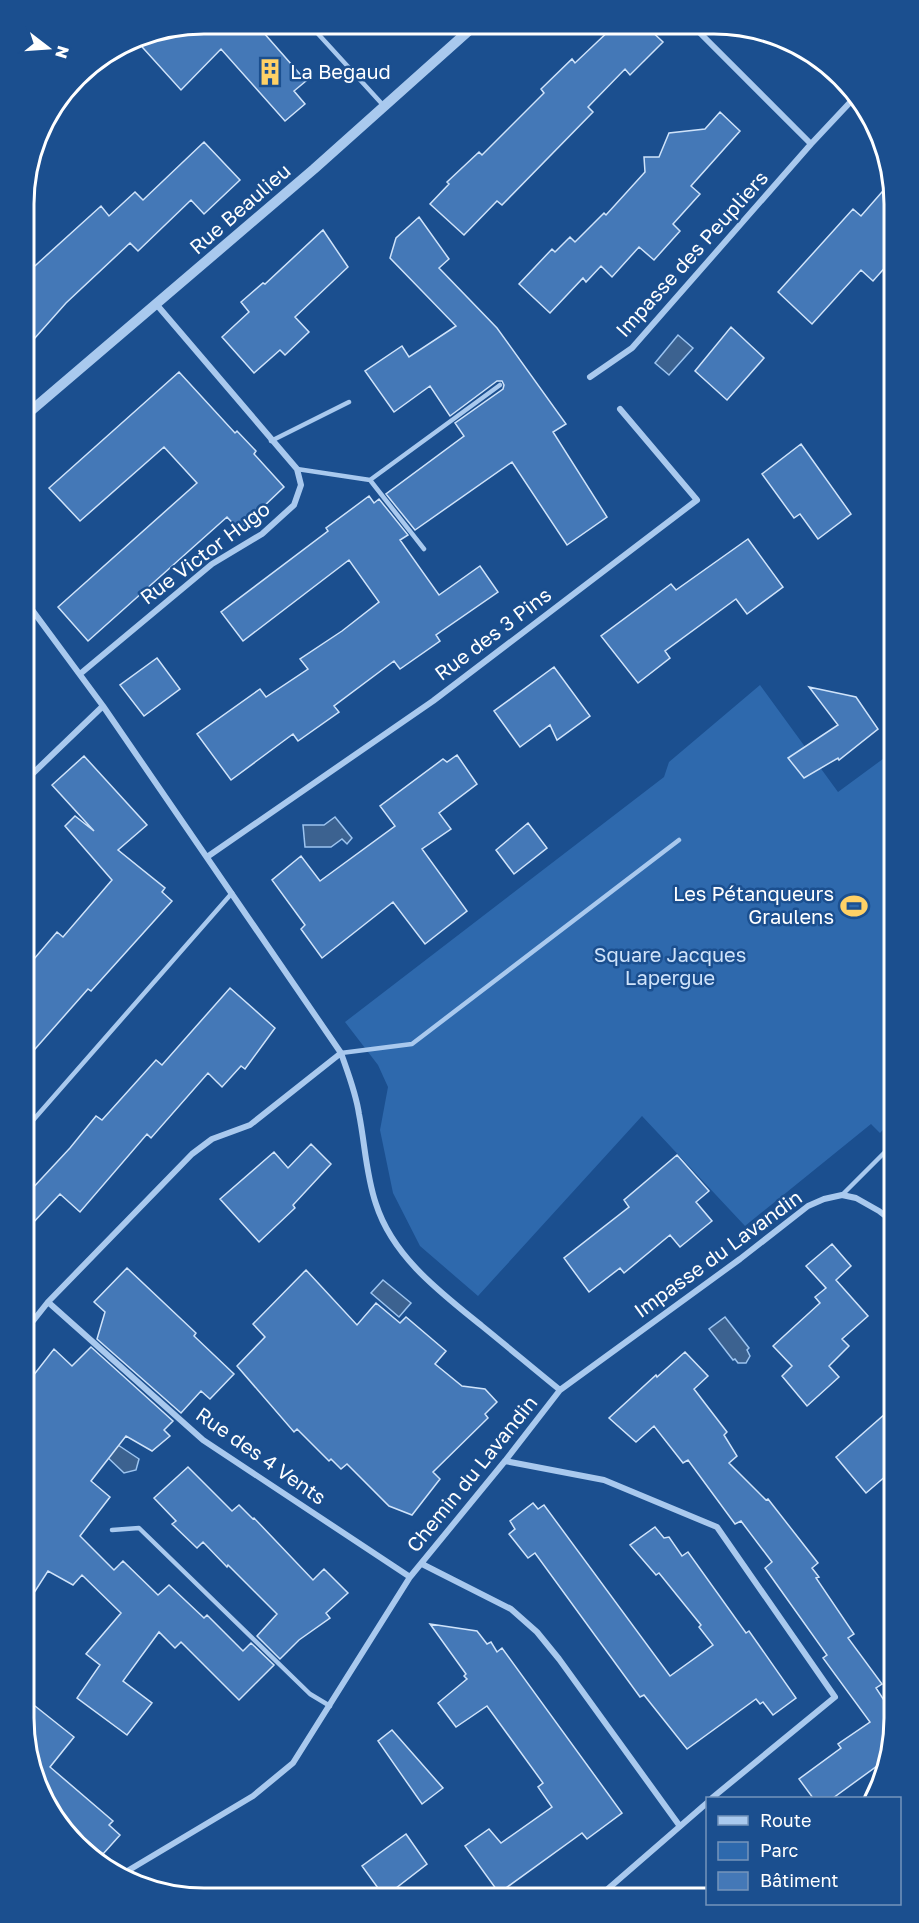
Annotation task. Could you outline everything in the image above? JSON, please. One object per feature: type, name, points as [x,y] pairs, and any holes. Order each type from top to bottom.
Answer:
[{"type":"street","name":"Rue Beaulieu","points":[[35,408],[157,305],[465,34]]},
{"type":"street","points":[[701,34],[812,144]]},
{"type":"street","name":"Impasse des Peupliers","points":[[590,377],[632,348],[850,102]]},
{"type":"street","points":[[157,305],[297,469]]},
{"type":"street","name":"Rue des 3 Pins","points":[[207,857],[433,701],[697,500],[620,409]]},
{"type":"street","name":"Rue Victor Hugo","points":[[80,674],[212,564],[262,534],[294,505],[301,485],[297,469]]},
{"type":"street","points":[[34,1319],[48,1302],[192,1154],[212,1139],[250,1125],[341,1053],[104,706],[35,613]]},
{"type":"street","points":[[35,772],[104,706]]},
{"type":"street","name":"Chemin du Lavandin","points":[[128,1871],[253,1796],[293,1763],[410,1577],[560,1390],[429,1283],[408,1260],[376,1206],[359,1112],[341,1053]]},
{"type":"street","points":[[842,1196],[856,1198],[884,1215]]},
{"type":"street","name":"Impasse du Lavandin","points":[[560,1390],[740,1259],[808,1206],[824,1199],[842,1196]]},
{"type":"street","name":"Rue des 4 Vents","points":[[48,1302],[203,1440],[410,1577]]},
{"type":"street","points":[[505,1461],[604,1480],[717,1527],[835,1697],[713,1797]]},
{"type":"street","points":[[422,1564],[511,1609],[537,1632],[679,1825]]},
{"type":"street","points":[[608,1888],[706,1804]]},
{"type":"lane","points":[[318,34],[385,106]]},
{"type":"lane","points":[[370,480],[500,385]]},
{"type":"lane","points":[[271,441],[349,402]]},
{"type":"lane","points":[[297,469],[370,480],[424,549]]},
{"type":"lane","points":[[341,1053],[412,1044],[679,840]]},
{"type":"lane","points":[[34,1119],[232,893]]},
{"type":"lane","points":[[842,1196],[884,1153]]},
{"type":"lane","points":[[112,1530],[139,1528],[310,1694],[330,1706]]},
{"type":"green space","name":"Square Jacques Lapergue","points":[[760,685],[838,792],[884,758],[884,1129],[880,1133],[871,1124],[745,1226],[642,1116],[478,1296],[420,1246],[393,1193],[380,1130],[388,1087],[378,1065],[345,1022],[664,777],[669,762]]},
{"type":"shaded area","points":[[678,335],[693,348],[669,375],[655,363]]},
{"type":"shaded area","points":[[335,817],[352,838],[347,844],[342,839],[331,847],[305,847],[303,825],[324,825]]},
{"type":"shaded area","points":[[383,1280],[411,1303],[399,1317],[371,1293]]},
{"type":"shaded area","points":[[725,1317],[749,1348],[747,1350],[750,1356],[746,1363],[733,1360],[709,1329]]},
{"type":"shaded area","points":[[106,1437],[139,1459],[136,1470],[124,1473],[103,1453]]},
{"type":"building","points":[[265,34],[306,81],[294,91],[305,104],[285,121],[221,49],[181,90],[142,47],[182,36]]},
{"type":"building","points":[[606,34],[654,34],[663,42],[630,75],[625,69],[588,107],[593,112],[502,205],[497,201],[464,235],[430,204],[449,184],[447,182],[479,152],[482,155],[544,93],[541,89],[572,59],[575,63]]},
{"type":"building","points":[[720,112],[740,131],[691,186],[700,194],[673,224],[680,231],[654,260],[639,247],[612,277],[601,266],[586,282],[583,278],[550,313],[519,284],[552,249],[555,252],[570,237],[575,242],[604,213],[606,215],[645,172],[644,157],[659,157],[669,133],[705,129]]},
{"type":"building","points":[[204,142],[240,180],[204,214],[191,200],[138,251],[130,243],[66,303],[35,338],[35,266],[101,206],[109,216],[135,192],[143,200]]},
{"type":"building","points":[[883,190],[884,269],[873,281],[861,270],[812,324],[778,292],[853,209],[861,216]]},
{"type":"building","points":[[419,217],[449,259],[439,268],[497,328],[566,424],[553,432],[607,517],[567,545],[512,462],[415,530],[386,494],[464,436],[455,423],[503,389],[504,385],[502,381],[497,381],[450,416],[430,386],[394,412],[365,371],[402,346],[409,357],[456,326],[390,258],[396,238]]},
{"type":"building","points":[[323,230],[348,267],[295,317],[309,332],[285,355],[280,350],[254,373],[222,337],[249,312],[241,302],[263,283],[265,284]]},
{"type":"building","points":[[731,327],[764,358],[727,400],[695,371]]},
{"type":"building","points":[[179,372],[235,433],[237,431],[256,451],[254,454],[284,487],[239,530],[227,517],[88,641],[58,607],[197,483],[164,447],[80,521],[49,488]]},
{"type":"building","points":[[801,444],[851,514],[818,539],[800,514],[794,518],[762,474]]},
{"type":"building","points":[[369,496],[374,503],[379,499],[408,535],[400,540],[439,595],[480,566],[498,592],[436,635],[440,641],[400,669],[394,661],[334,706],[339,712],[298,741],[293,734],[231,780],[197,734],[260,689],[266,697],[308,669],[300,659],[342,631],[379,602],[349,560],[243,641],[221,612],[328,531],[326,528]]},
{"type":"building","points":[[748,539],[783,587],[747,614],[736,599],[665,651],[670,658],[638,683],[601,636],[671,584],[676,590]]},
{"type":"building","points":[[157,658],[180,689],[144,716],[120,685]]},
{"type":"building","points":[[554,667],[590,716],[557,740],[550,725],[520,747],[494,711]]},
{"type":"building","points":[[809,687],[856,697],[878,729],[839,760],[838,758],[804,778],[788,758],[838,725]]},
{"type":"building","points":[[457,755],[477,784],[439,813],[451,829],[422,849],[467,911],[425,944],[393,902],[322,958],[301,929],[305,925],[272,880],[301,856],[320,881],[395,826],[380,806],[443,759],[447,762]]},
{"type":"building","points":[[84,756],[147,825],[118,850],[165,888],[162,892],[172,901],[91,991],[88,989],[34,1050],[34,958],[57,932],[63,937],[112,880],[65,826],[75,816],[94,831],[52,785]]},
{"type":"building","points":[[528,823],[547,848],[514,874],[496,850]]},
{"type":"building","points":[[230,988],[275,1028],[245,1069],[241,1066],[222,1087],[208,1073],[151,1138],[147,1134],[80,1212],[60,1194],[34,1221],[34,1186],[96,1116],[102,1120],[156,1060],[162,1065]]},
{"type":"building","points":[[311,1144],[331,1164],[293,1205],[295,1208],[259,1242],[220,1199],[274,1152],[288,1168]]},
{"type":"building","points":[[677,1155],[709,1191],[696,1202],[712,1221],[680,1247],[670,1235],[624,1273],[620,1268],[589,1292],[564,1258],[629,1207],[624,1200]]},
{"type":"building","points":[[832,1244],[851,1266],[836,1280],[868,1316],[842,1339],[849,1346],[829,1366],[839,1377],[807,1406],[782,1376],[792,1366],[773,1346],[820,1303],[815,1297],[826,1288],[806,1266]]},
{"type":"building","points":[[127,1268],[196,1333],[194,1336],[234,1374],[210,1399],[201,1391],[181,1413],[97,1339],[105,1312],[94,1302]]},
{"type":"building","points":[[306,1270],[357,1325],[376,1303],[400,1323],[406,1317],[446,1351],[435,1364],[462,1386],[485,1389],[497,1402],[485,1414],[488,1418],[433,1472],[440,1479],[412,1515],[389,1506],[347,1464],[341,1469],[331,1459],[329,1461],[297,1429],[294,1432],[237,1366],[265,1337],[253,1324]]},
{"type":"building","points":[[91,1347],[173,1421],[164,1430],[170,1436],[152,1451],[126,1436],[91,1481],[110,1497],[80,1536],[114,1570],[123,1561],[158,1595],[169,1585],[204,1618],[207,1615],[243,1651],[251,1643],[274,1665],[239,1700],[181,1642],[175,1648],[159,1632],[123,1681],[152,1703],[127,1735],[77,1698],[100,1665],[86,1654],[121,1613],[82,1575],[73,1585],[48,1571],[34,1593],[34,1374],[54,1349],[72,1366]]},
{"type":"building","points":[[685,1352],[708,1376],[694,1389],[727,1432],[724,1435],[737,1456],[729,1463],[766,1500],[768,1499],[818,1563],[812,1568],[819,1577],[816,1578],[854,1634],[848,1638],[882,1684],[876,1688],[884,1700],[883,1741],[878,1765],[834,1797],[812,1797],[799,1779],[841,1748],[838,1744],[870,1722],[823,1658],[827,1655],[765,1568],[772,1562],[741,1521],[735,1524],[688,1460],[683,1463],[654,1426],[636,1442],[609,1418],[656,1375],[657,1377]]},
{"type":"building","points":[[884,1415],[884,1478],[866,1493],[836,1457]]},
{"type":"building","points":[[188,1467],[232,1511],[239,1505],[254,1518],[313,1580],[324,1569],[348,1593],[326,1613],[330,1618],[299,1640],[280,1659],[257,1636],[277,1614],[203,1542],[197,1548],[172,1524],[176,1521],[154,1498]]},
{"type":"building","points":[[533,1503],[538,1509],[544,1505],[670,1676],[713,1645],[699,1627],[701,1625],[659,1573],[656,1575],[630,1545],[655,1527],[664,1538],[669,1537],[682,1556],[688,1552],[746,1633],[749,1631],[796,1698],[773,1715],[763,1702],[760,1704],[756,1699],[687,1749],[644,1695],[640,1697],[535,1553],[528,1558],[509,1534],[515,1529],[510,1521]]},
{"type":"building","points":[[430,1624],[477,1631],[487,1644],[491,1642],[497,1652],[502,1648],[622,1813],[587,1839],[582,1833],[506,1888],[495,1888],[465,1846],[489,1829],[501,1843],[552,1807],[538,1787],[543,1783],[487,1706],[456,1727],[438,1703],[467,1679],[464,1676],[466,1674]]},
{"type":"building","points":[[34,1705],[74,1737],[50,1767],[113,1821],[109,1825],[120,1835],[103,1854],[81,1835],[70,1822],[57,1804],[47,1784],[36,1741]]},
{"type":"building","points":[[392,1730],[443,1788],[422,1804],[378,1741]]},
{"type":"building","points":[[406,1834],[427,1864],[396,1888],[378,1888],[362,1866]]},
{"type":"place","name":"La Begaud","points":[[270,72]]},
{"type":"place","name":"Les Pétanqueurs Graulens","points":[[854,906]]}]
